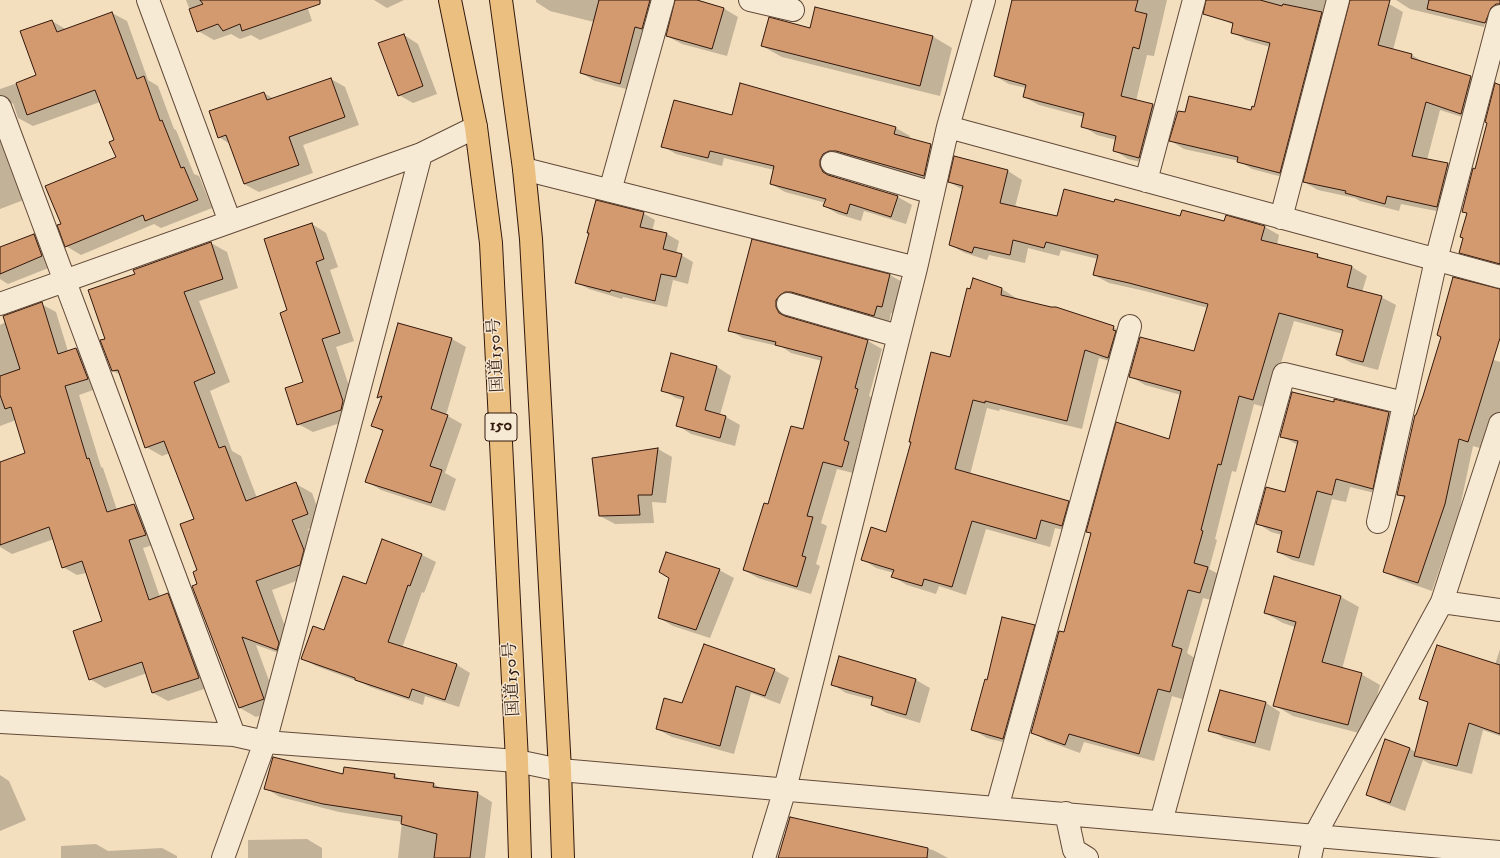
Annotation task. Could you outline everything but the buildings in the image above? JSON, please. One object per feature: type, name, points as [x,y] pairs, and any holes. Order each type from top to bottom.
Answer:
[{"type":"highway","name":"国道150号","points":[[450,0],[476,127],[491,243],[517,761],[520,858]]},
{"type":"highway","name":"150","points":[[501,0],[524,170],[531,239],[560,770],[563,858]]},
{"type":"street","points":[[148,0],[230,222]]},
{"type":"street","points":[[610,191],[663,0]]},
{"type":"street","points":[[750,0],[794,10]]},
{"type":"street","points":[[764,858],[785,789],[916,268],[948,128],[984,0]]},
{"type":"street","points":[[1146,181],[1194,0]]},
{"type":"street","points":[[1282,218],[1338,0]]},
{"type":"street","points":[[1378,522],[1436,260],[1500,16]]},
{"type":"street","points":[[0,107],[234,734]]},
{"type":"street","points":[[0,304],[421,154],[476,127]]},
{"type":"street","points":[[948,128],[1500,277]]},
{"type":"street","points":[[223,858],[265,742],[421,154]]},
{"type":"street","points":[[832,162],[933,193]]},
{"type":"street","points":[[524,170],[916,268]]},
{"type":"street","points":[[788,304],[898,336]]},
{"type":"street","points":[[997,808],[1130,326]]},
{"type":"street","points":[[1161,822],[1284,374],[1404,403]]},
{"type":"street","points":[[1310,858],[1315,835],[1442,602],[1500,424]]},
{"type":"street","points":[[1442,602],[1500,610]]},
{"type":"street","points":[[0,722],[234,734],[265,742],[517,761],[560,770],[1500,852]]},
{"type":"street","points":[[1066,814],[1074,850],[1087,858]]}]
